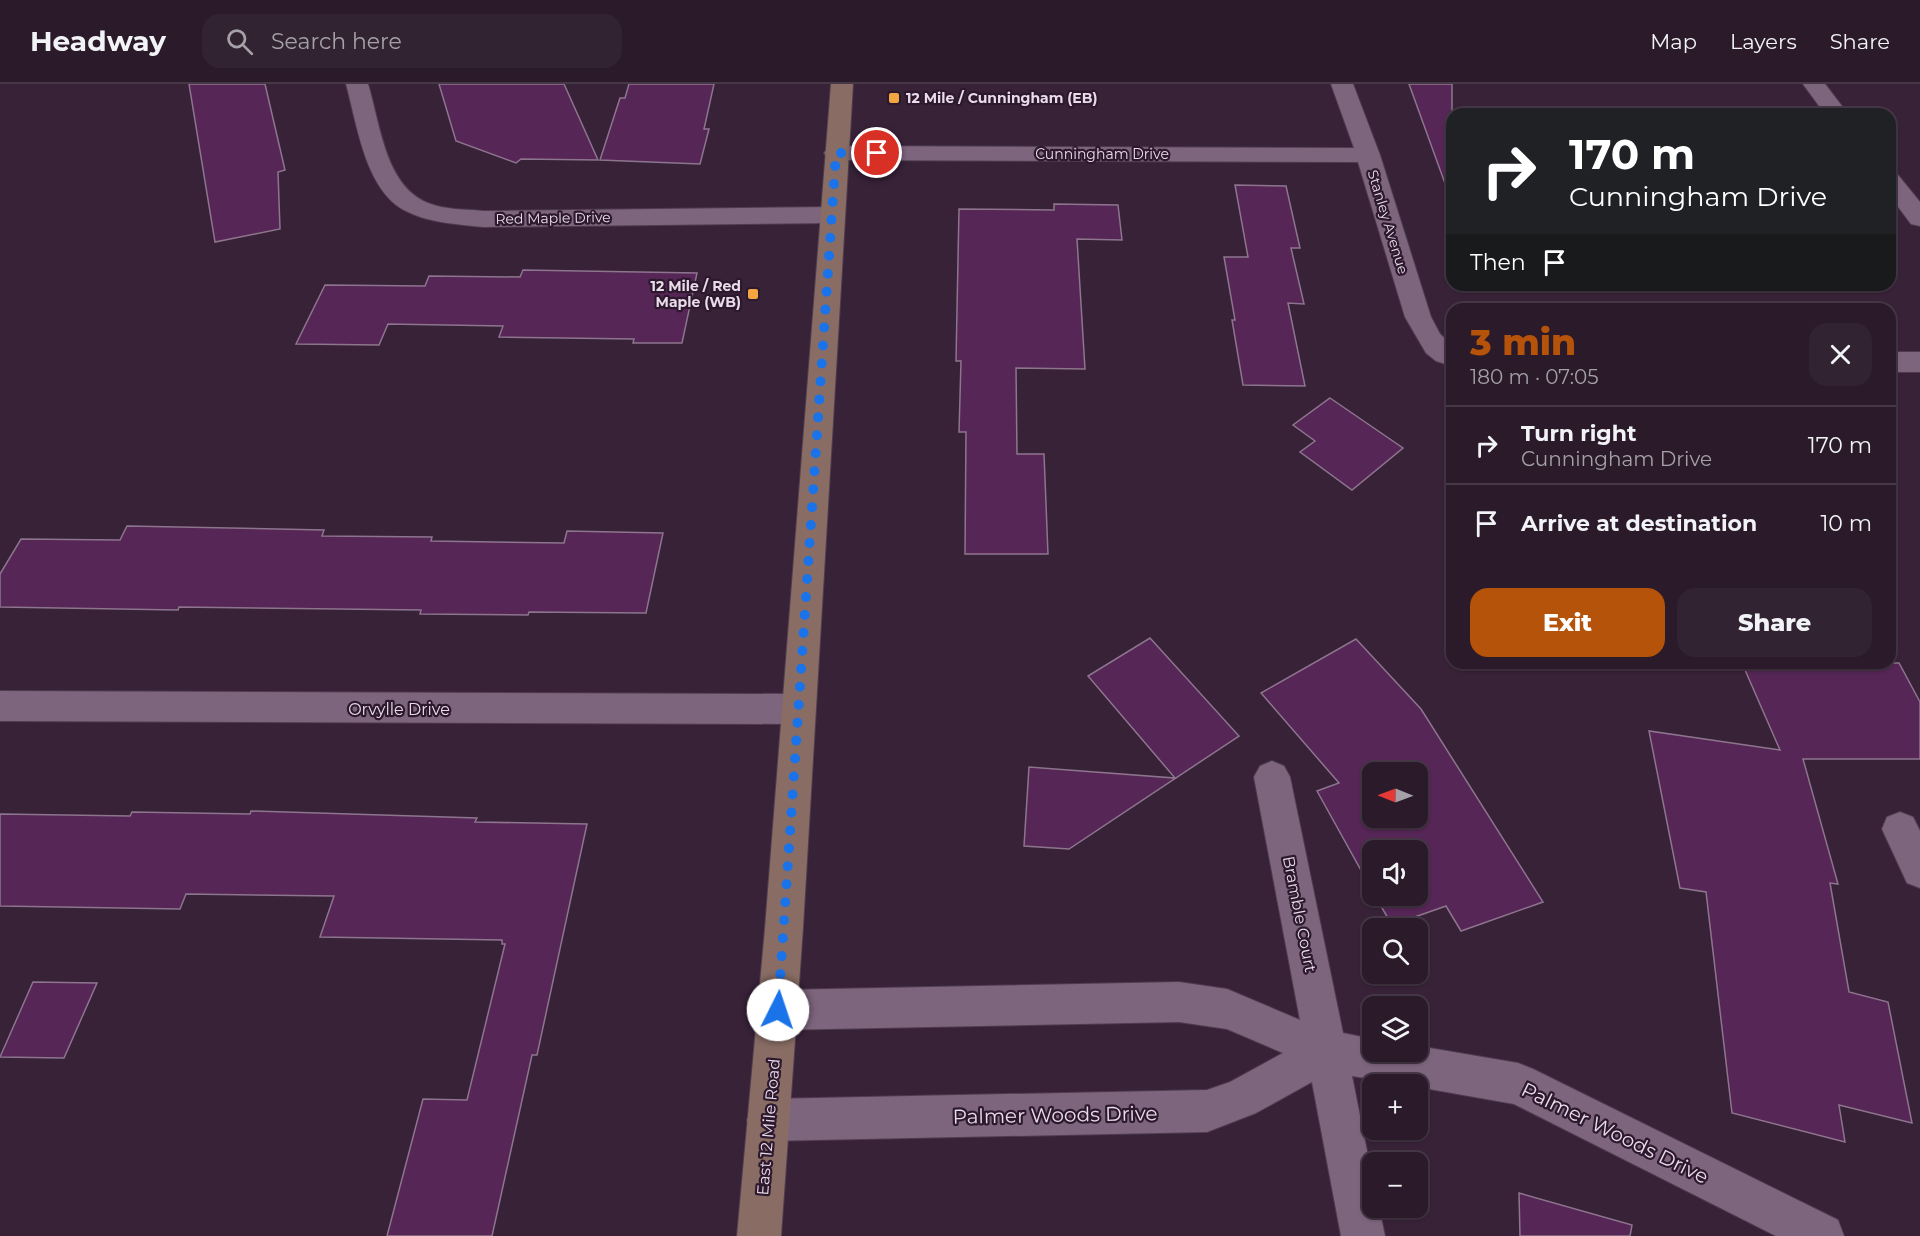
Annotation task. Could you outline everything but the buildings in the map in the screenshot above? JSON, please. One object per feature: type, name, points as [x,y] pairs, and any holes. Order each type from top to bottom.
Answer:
[{"type":"main road","name":"East 12 Mile Road","points":[[759,1236],[778,1010],[842,84]]},
{"type":"street","name":"Red Maple Drive","points":[[357,84],[377,152],[389,183],[404,200],[435,213],[483,219],[832,215]]},
{"type":"street","name":"Stanley Avenue","points":[[1342,84],[1368,155],[1418,317],[1428,338],[1446,353]]},
{"type":"street","points":[[1814,84],[1832,108]]},
{"type":"street","name":"Cunningham Drive","points":[[836,153],[1368,155]]},
{"type":"street","points":[[1896,188],[1920,218]]},
{"type":"street","points":[[1896,362],[1920,362]]},
{"type":"street","name":"Orvylle Drive","points":[[0,706],[798,709]]},
{"type":"street","name":"Bramble Court","points":[[1272,777],[1363,1236]]},
{"type":"street","points":[[1900,829],[1920,870]]},
{"type":"street","name":"Palmer Woods Drive","points":[[778,1010],[1179,1002],[1227,1009],[1327,1051],[1518,1084],[1822,1236]]},
{"type":"street","name":"Palmer Woods Drive","points":[[768,1120],[1207,1111],[1241,1098],[1327,1051]]},
{"type":"place","name":"12 Mile / Cunningham (EB)","points":[[894,98]]},
{"type":"place","name":"12 Mile / Red Maple (WB)","points":[[753,294]]},
{"type":"route","points":[[778,1010],[836,153],[877,153]]}]
